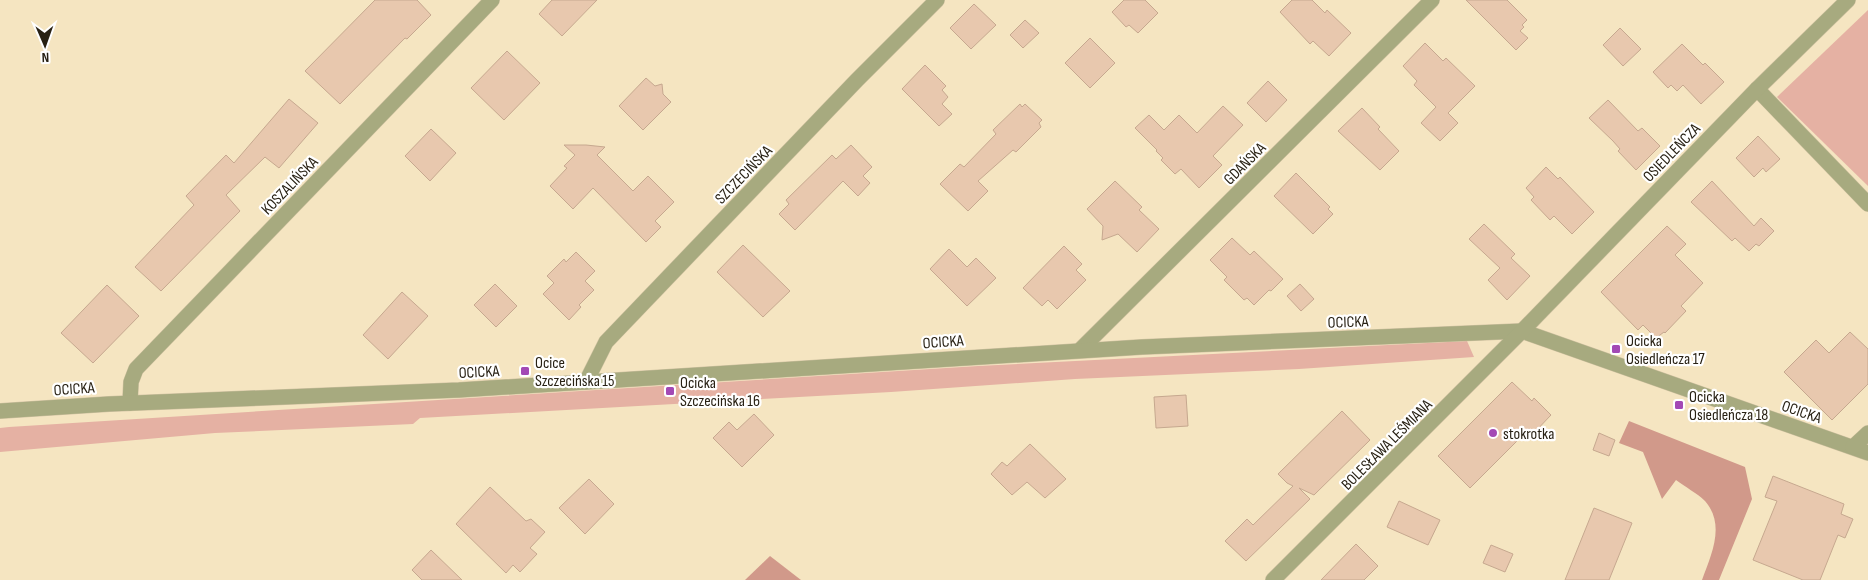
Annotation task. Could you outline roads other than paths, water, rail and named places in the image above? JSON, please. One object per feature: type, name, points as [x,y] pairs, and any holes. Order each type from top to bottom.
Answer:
[{"type":"street","name":"KOSZALIŃSKA","points":[[130,403],[131,382],[136,369],[492,0]]},
{"type":"street","name":"SZCZECIŃSKA","points":[[586,382],[606,342],[937,0]]},
{"type":"street","name":"GDAŃSKA","points":[[1080,350],[1432,0]]},
{"type":"street","name":"OSIEDLEŃCZA","points":[[1522,331],[1757,89],[1848,0]]},
{"type":"street","points":[[1757,89],[1868,204]]},
{"type":"street","name":"OCICKA","points":[[0,411],[130,403],[458,390],[1080,350],[1522,331],[1868,453]]},
{"type":"street","name":"BOLESŁAWA LEŚMIANA","points":[[1273,580],[1522,331]]},
{"type":"street","points":[[1854,447],[1868,433]]},
{"type":"place","name":"Ocicka Osiedleńcza 17","points":[[1616,349]]},
{"type":"place","name":"Ocice Szczecińska 15","points":[[525,371]]},
{"type":"place","name":"Ocicka Szczecińska 16","points":[[670,391]]},
{"type":"place","name":"Ocicka Osiedleńcza 18","points":[[1679,405]]},
{"type":"place","name":"stokrotka","points":[[1493,433]]}]
